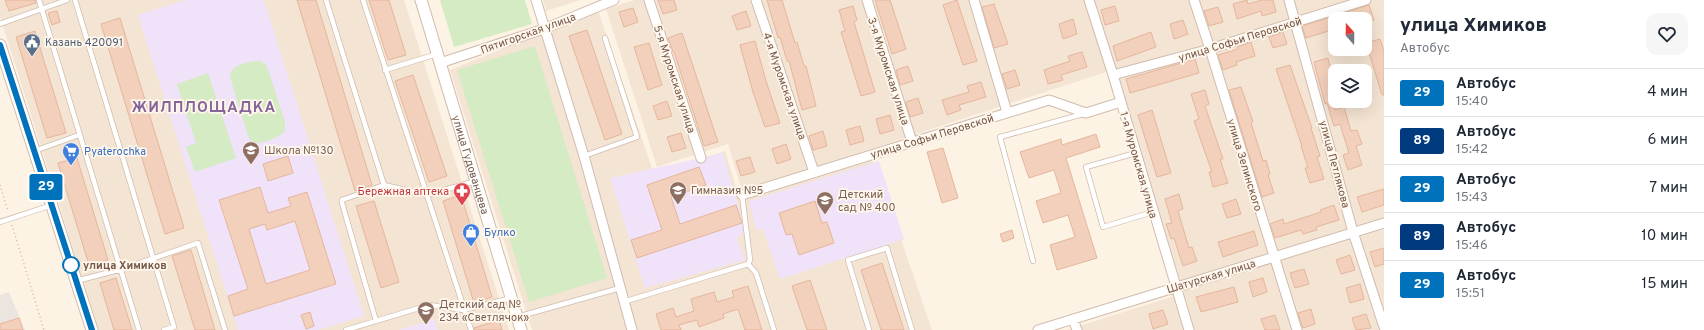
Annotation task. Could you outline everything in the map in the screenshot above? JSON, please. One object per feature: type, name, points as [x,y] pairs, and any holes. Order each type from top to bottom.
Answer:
[{"type":"street","name":"улица Гудованцева","points":[[421,0],[512,297],[520,330]]},
{"type":"street","points":[[536,0],[584,156],[632,330]]},
{"type":"street","name":"Пятигорская улица","points":[[439,58],[544,29],[614,0]]},
{"type":"street","name":"5-я Муромская улица","points":[[649,0],[701,158]]},
{"type":"street","name":"4-я Муромская улица","points":[[756,0],[814,172]]},
{"type":"street","name":"3-я Муромская улица","points":[[867,0],[912,142]]},
{"type":"street","points":[[974,0],[1007,112]]},
{"type":"street","name":"1-я Муромская улица","points":[[1088,0],[1113,75],[1189,330]]},
{"type":"street","name":"улица Зелинского","points":[[1194,0],[1296,330]]},
{"type":"street","name":"улица Петлякова","points":[[1289,0],[1353,232],[1384,327]]},
{"type":"street","name":"улица Софьи Перовской","points":[[1113,75],[1210,49],[1366,0]]},
{"type":"street","points":[[0,45],[92,330]]},
{"type":"street","name":"улица Софьи Перовской","points":[[742,195],[1049,100],[1086,113]]},
{"type":"street","points":[[1086,113],[1121,102]]},
{"type":"street","name":"Шатурская улица","points":[[1038,330],[1384,223]]},
{"type":"street","points":[[1073,319],[1077,330]]},
{"type":"lane","points":[[39,0],[79,135],[122,269],[139,330]]},
{"type":"lane","points":[[0,24],[68,0]]},
{"type":"lane","points":[[75,0],[174,327],[164,330]]},
{"type":"lane","points":[[326,0],[384,185]]},
{"type":"lane","points":[[362,0],[471,330]]},
{"type":"lane","points":[[584,156],[637,137],[605,38]]},
{"type":"lane","points":[[385,70],[439,58]]},
{"type":"lane","points":[[1033,261],[1000,137],[1086,113]]},
{"type":"lane","points":[[34,151],[79,135]]},
{"type":"lane","points":[[1136,153],[1086,167],[1103,228],[1153,212]]},
{"type":"lane","points":[[376,321],[342,200],[384,185],[427,195],[476,181]]},
{"type":"lane","points":[[742,195],[750,260],[748,264]]},
{"type":"lane","points":[[0,222],[52,205]]},
{"type":"lane","points":[[76,281],[122,269],[198,243],[225,330]]},
{"type":"lane","points":[[869,330],[848,260],[887,248],[912,330]]},
{"type":"lane","points":[[624,302],[748,264]]},
{"type":"lane","points":[[748,264],[756,273],[774,330]]},
{"type":"lane","points":[[516,317],[620,288]]},
{"type":"lane","points":[[346,330],[429,306],[464,310],[512,297]]},
{"type":"path","points":[[0,185],[44,330]]},
{"type":"shaded area","points":[[0,0],[404,0],[509,330],[99,330],[0,17]]},
{"type":"shaded area","name":"Школа №130","points":[[185,0],[264,0],[364,316],[318,330],[238,330],[138,15]]},
{"type":"shaded area","points":[[543,0],[580,0],[546,11]]},
{"type":"shaded area","points":[[634,0],[1384,0],[1384,330],[1066,330],[1184,293],[1115,69],[742,191],[728,144],[657,167],[606,9]]},
{"type":"shaded area","points":[[598,10],[654,174],[725,151],[740,200],[872,154],[932,330],[532,330],[450,70]]},
{"type":"shaded area","name":"Гимназия №5","points":[[723,153],[745,231],[737,238],[745,260],[645,288],[610,178]]},
{"type":"shaded area","name":"Детский сад № 400","points":[[879,161],[904,239],[780,279],[763,229],[756,229],[749,201]]},
{"type":"shaded area","points":[[9,292],[25,330],[0,330],[0,295]]},
{"type":"shaded area","name":"Детский сад № 234 «Светлячок»","points":[[434,319],[438,330],[399,330]]},
{"type":"green space","points":[[440,0],[525,0],[532,24],[454,47]]},
{"type":"green space","points":[[535,46],[607,278],[529,302],[457,70]]},
{"type":"green space","points":[[261,61],[267,66],[285,122],[285,131],[274,138],[259,143],[251,141],[248,136],[230,77],[233,69],[239,65]]},
{"type":"green space","points":[[208,73],[236,158],[195,172],[186,147],[196,143],[177,84]]},
{"type":"building","points":[[5,0],[35,0],[36,3],[9,11]]},
{"type":"building","points":[[297,0],[316,0],[372,185],[355,191]]},
{"type":"building","points":[[369,0],[389,0],[406,55],[388,60]]},
{"type":"building","points":[[658,0],[674,0],[677,10],[663,14]]},
{"type":"building","points":[[767,0],[782,0],[795,43],[797,42],[804,66],[806,66],[816,106],[802,110],[789,61],[787,61],[780,37],[778,38]]},
{"type":"building","points":[[875,0],[890,0],[906,49],[892,54]]},
{"type":"building","points":[[957,0],[977,61],[963,65],[943,5]]},
{"type":"building","points":[[1247,0],[1248,4],[1262,0],[1273,0],[1276,12],[1262,16],[1261,11],[1237,19],[1233,4]]},
{"type":"building","points":[[994,4],[1008,44],[994,48],[982,7]]},
{"type":"building","points":[[1369,5],[1371,12],[1347,12]]},
{"type":"building","points":[[853,6],[857,20],[854,22],[875,92],[861,96],[841,32],[845,31],[839,10]]},
{"type":"building","points":[[1115,6],[1119,21],[1105,25],[1101,10]]},
{"type":"building","points":[[1218,7],[1223,22],[1209,26],[1204,11]]},
{"type":"building","points":[[633,8],[638,22],[624,27],[619,12]]},
{"type":"building","points":[[57,11],[60,22],[52,25],[48,13]]},
{"type":"building","points":[[746,11],[751,26],[737,30],[732,16]]},
{"type":"building","points":[[120,18],[184,228],[165,234],[101,24]]},
{"type":"building","points":[[1328,18],[1328,31],[1306,38],[1302,26]]},
{"type":"building","points":[[1073,19],[1077,34],[1063,39],[1059,24]]},
{"type":"building","points":[[1183,20],[1188,34],[1174,39],[1170,24]]},
{"type":"building","points":[[587,30],[622,134],[605,140],[569,36]]},
{"type":"building","points":[[35,31],[66,133],[47,138],[16,37]]},
{"type":"building","points":[[1151,32],[1156,47],[1117,61],[1113,46]]},
{"type":"building","points":[[1283,32],[1287,44],[1273,48],[1269,37]]},
{"type":"building","points":[[682,33],[718,142],[704,146],[674,52],[668,38]]},
{"type":"building","points":[[1380,39],[1384,51],[1384,95],[1382,95],[1370,56],[1372,56],[1372,41]]},
{"type":"building","points":[[755,41],[780,123],[765,127],[753,92],[740,45]]},
{"type":"building","points":[[1251,42],[1255,56],[1236,62],[1237,65],[1223,70],[1218,55],[1238,49],[1237,47]]},
{"type":"building","points":[[649,43],[662,85],[648,90],[634,47]]},
{"type":"building","points":[[1082,52],[1087,67],[1061,75],[1063,80],[1048,84],[1044,70],[1070,61],[1068,56]]},
{"type":"building","points":[[1328,58],[1329,64],[1328,64],[1328,106],[1327,103],[1325,104],[1314,62]]},
{"type":"building","points":[[1195,59],[1199,73],[1130,93],[1126,79]]},
{"type":"building","points":[[1290,65],[1312,128],[1320,156],[1317,157],[1324,179],[1310,183],[1305,168],[1308,168],[1302,146],[1276,69]]},
{"type":"building","points":[[908,66],[913,81],[900,85],[896,70]]},
{"type":"building","points":[[1015,70],[1020,85],[1007,89],[1002,74]]},
{"type":"building","points":[[413,75],[447,176],[429,182],[395,81]]},
{"type":"building","points":[[981,82],[986,97],[959,105],[961,110],[947,115],[942,100],[969,92],[967,86]]},
{"type":"building","points":[[1241,87],[1253,122],[1251,123],[1263,161],[1266,160],[1270,174],[1268,175],[1274,193],[1262,197],[1229,90]]},
{"type":"building","points":[[1205,90],[1209,104],[1205,106],[1223,159],[1220,159],[1228,183],[1213,187],[1209,172],[1212,172],[1194,121],[1199,119],[1191,94]]},
{"type":"building","points":[[918,98],[923,113],[910,117],[906,102]]},
{"type":"building","points":[[667,101],[672,116],[658,120],[653,106]]},
{"type":"building","points":[[1329,108],[1335,108],[1335,110],[1344,108],[1351,131],[1357,130],[1362,144],[1356,146],[1362,165],[1348,170],[1343,155],[1349,153],[1340,124],[1334,126]]},
{"type":"building","points":[[1152,110],[1171,173],[1157,177],[1138,115]]},
{"type":"building","points":[[890,115],[894,130],[880,134],[876,119]]},
{"type":"building","points":[[860,126],[864,141],[850,145],[846,130]]},
{"type":"building","points":[[823,131],[827,146],[813,150],[809,136]]},
{"type":"building","points":[[681,133],[686,148],[672,152],[667,137]]},
{"type":"building","points":[[1096,134],[1100,147],[1066,158],[1097,258],[1057,270],[1050,245],[1075,237],[1068,215],[1043,223],[1036,201],[1061,193],[1054,170],[1029,178],[1020,152],[1061,139],[1062,145]]},
{"type":"building","points":[[786,144],[791,159],[777,164],[772,149]]},
{"type":"building","points":[[943,148],[958,198],[942,203],[927,152]]},
{"type":"building","points":[[288,156],[293,173],[268,181],[263,164]]},
{"type":"building","points":[[750,157],[755,172],[741,176],[736,161]]},
{"type":"building","points":[[77,158],[108,260],[89,265],[58,163]]},
{"type":"building","points":[[699,167],[706,185],[671,197],[680,224],[736,205],[742,223],[637,258],[631,240],[662,230],[647,185]]},
{"type":"building","points":[[260,187],[268,213],[291,206],[288,198],[307,192],[336,284],[234,316],[228,296],[248,289],[219,200]],"holes":[[[295,221],[310,270],[266,284],[249,229],[265,224],[267,230]]]},
{"type":"building","points":[[1384,189],[1384,205],[1362,212],[1357,197]]},
{"type":"building","points":[[1179,194],[1183,209],[1178,211],[1189,248],[1192,247],[1197,261],[1183,266],[1174,238],[1171,239],[1166,224],[1172,223],[1165,199]]},
{"type":"building","points":[[461,195],[492,297],[474,303],[443,201]]},
{"type":"building","points":[[1236,199],[1241,214],[1227,218],[1222,204]]},
{"type":"building","points":[[374,201],[399,282],[381,288],[356,206]]},
{"type":"building","points":[[815,201],[822,223],[827,222],[834,243],[799,255],[792,234],[786,235],[779,213]]},
{"type":"building","points":[[1334,205],[1339,220],[1316,227],[1317,230],[1303,234],[1301,230],[1275,238],[1270,224],[1283,219],[1284,224],[1321,212],[1320,210]]},
{"type":"building","points":[[1012,230],[1014,238],[1003,242],[1000,234]]},
{"type":"building","points":[[1254,231],[1258,245],[1223,257],[1218,242]]},
{"type":"building","points":[[1384,248],[1384,264],[1375,267],[1370,252]]},
{"type":"building","points":[[191,250],[215,330],[195,330],[172,256]]},
{"type":"building","points":[[1350,255],[1355,270],[1341,274],[1336,260]]},
{"type":"building","points":[[882,263],[904,330],[881,330],[861,270]]},
{"type":"building","points":[[1304,269],[1309,284],[1295,288],[1290,273]]},
{"type":"building","points":[[116,278],[132,330],[114,330],[100,283]]},
{"type":"building","points":[[1263,278],[1267,292],[1253,297],[1249,282]]},
{"type":"building","points":[[810,280],[827,330],[807,330],[792,286]]},
{"type":"building","points":[[1360,284],[1364,299],[1350,303],[1346,288]]},
{"type":"building","points":[[748,286],[762,330],[745,330],[738,309],[723,314],[724,318],[699,327],[697,320],[679,325],[681,330],[661,330],[656,314],[673,308],[676,317],[694,311],[691,299],[714,292],[717,302],[734,297],[732,291]]},
{"type":"building","points":[[1234,287],[1238,302],[1201,312],[1196,297]]},
{"type":"building","points":[[1311,309],[1315,324],[1303,328],[1298,313]]},
{"type":"building","points":[[1163,310],[1168,324],[1153,329],[1149,314]]},
{"type":"building","points":[[310,312],[314,326],[306,329],[301,315]]},
{"type":"building","points":[[1366,314],[1371,328],[1356,330],[1352,318]]},
{"type":"building","points":[[1275,315],[1280,330],[1265,330],[1261,319]]},
{"type":"building","points":[[19,318],[23,330],[0,330],[0,324]]},
{"type":"building","points":[[499,320],[502,330],[475,330],[474,328]]},
{"type":"bus line","name":"29","points":[[0,45],[92,330]]},
{"type":"place","name":"Казань 420091","points":[[32,57]]},
{"type":"place","name":"Школа №130","points":[[251,165]]},
{"type":"place","name":"Pyaterochka","points":[[71,166]]},
{"type":"place","name":"Гимназия №5","points":[[678,205]]},
{"type":"place","name":"Бережная аптека","points":[[462,206]]},
{"type":"place","name":"Детский сад № 400","points":[[825,215]]},
{"type":"place","name":"Булко","points":[[471,247]]},
{"type":"place","name":"улица Химиков","points":[[71,265]]},
{"type":"place","name":"Детский сад № 234 «Светлячок»","points":[[426,325]]},
{"type":"district","name":"ЖИЛПЛОЩАДКА","points":[[204,107]]}]
